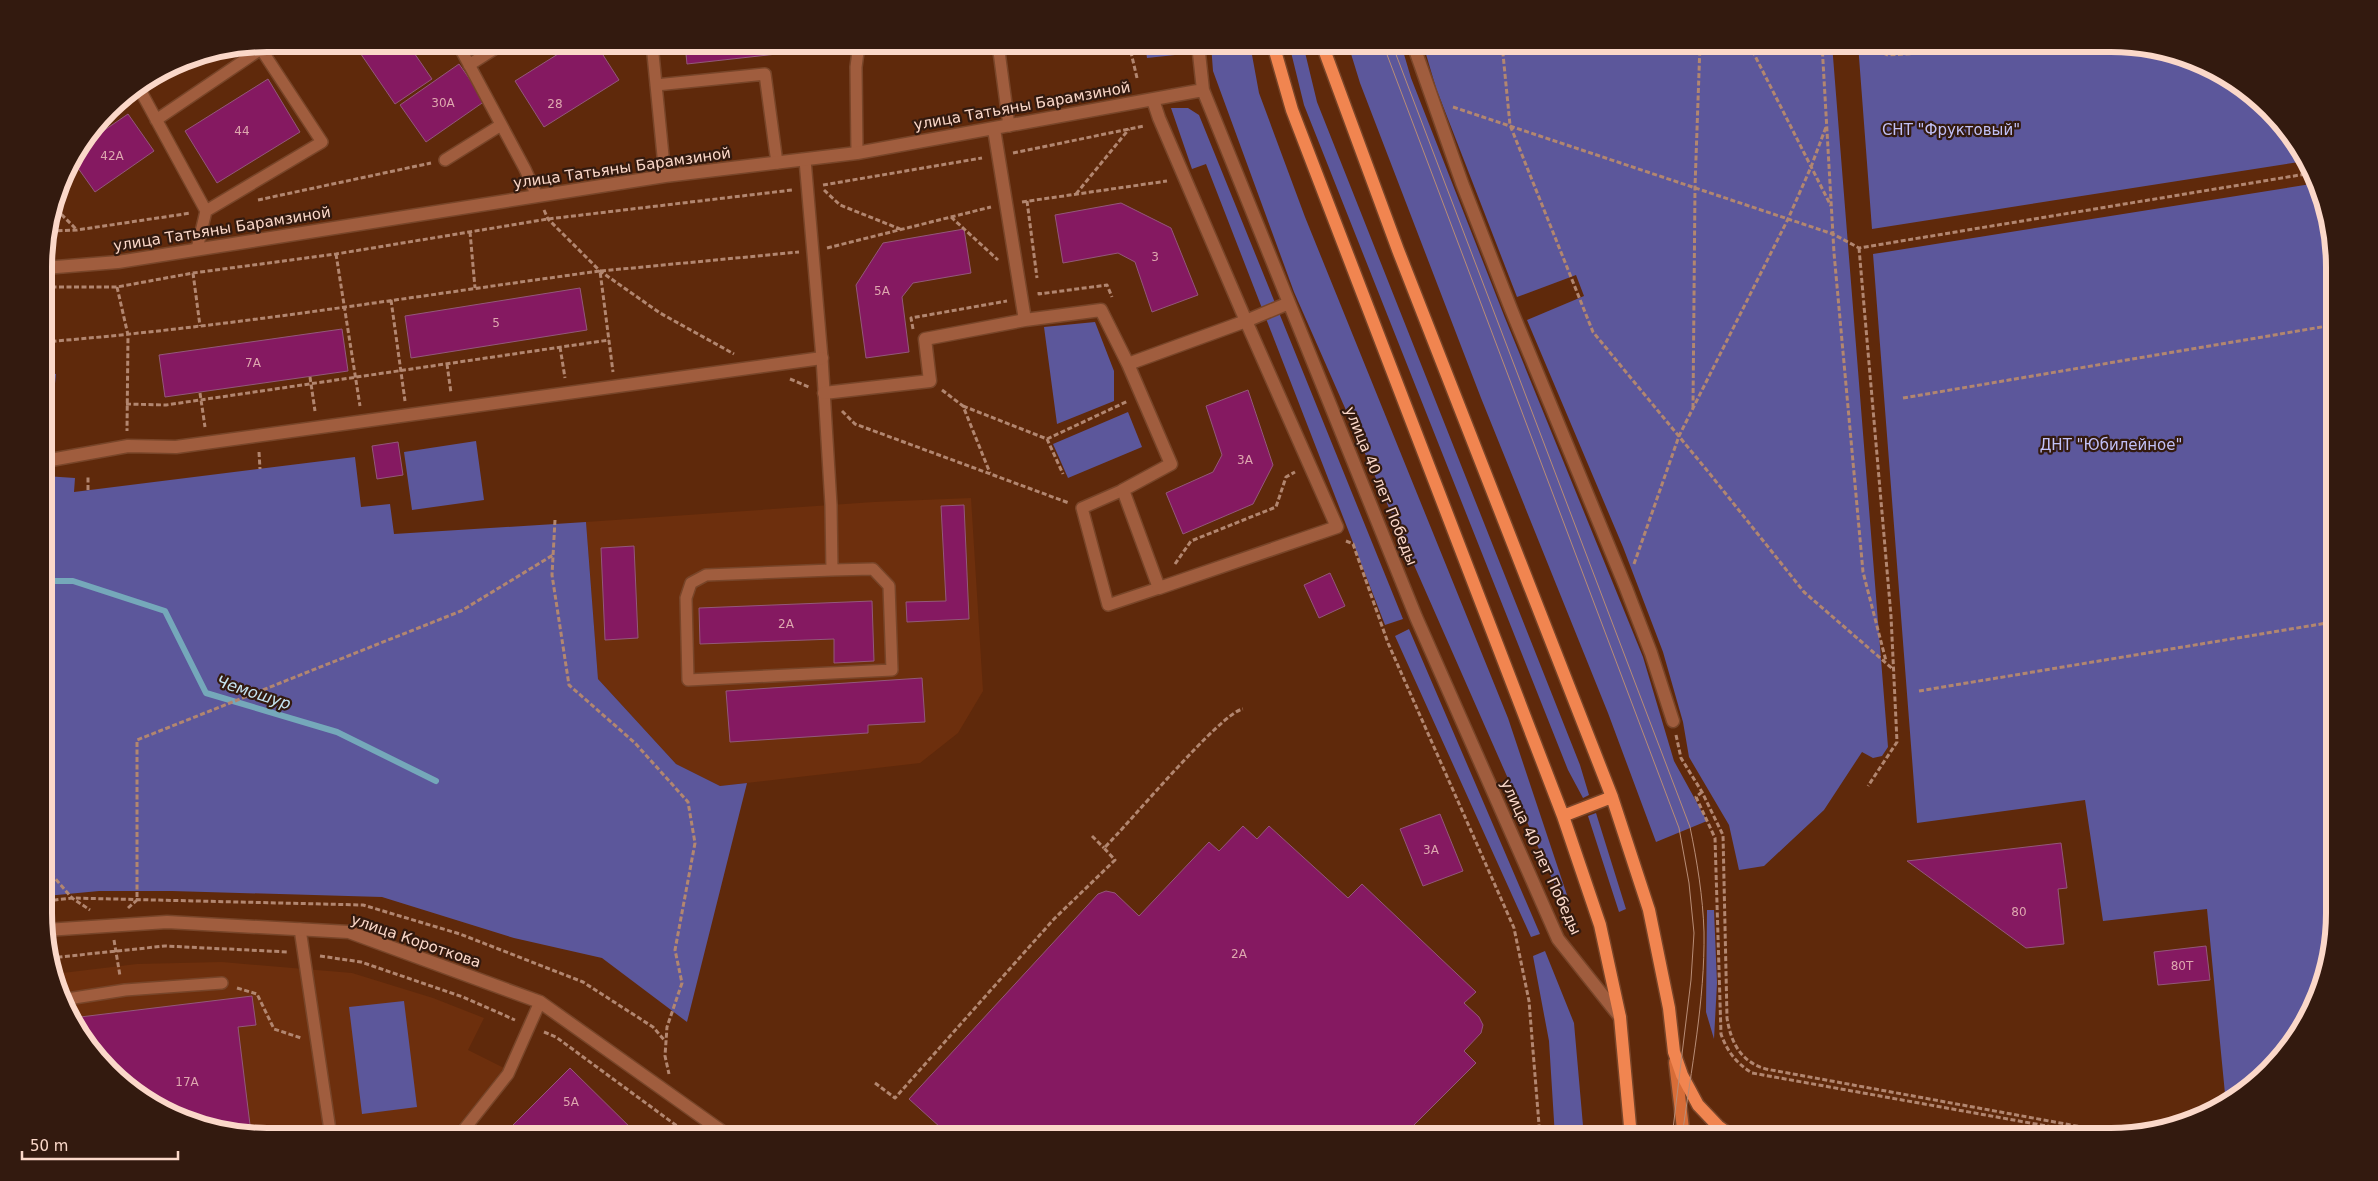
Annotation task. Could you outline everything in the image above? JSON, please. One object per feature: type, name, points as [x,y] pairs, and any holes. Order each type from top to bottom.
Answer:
[{"type":"main road","name":"улица 40 лет Победы","points":[[1275,52],[1292,110],[1563,816],[1600,925],[1620,1017]]},
{"type":"main road","points":[[1325,52],[1398,250],[1612,797],[1649,910],[1669,1008],[1683,1128]]},
{"type":"main road","points":[[1563,816],[1612,797]]},
{"type":"main road","points":[[1620,1017],[1630,1128]]},
{"type":"main road","points":[[1674,1052],[1682,1075],[1698,1105],[1723,1128]]},
{"type":"street","name":"улица 40 лет Победы","points":[[1199,52],[1203,90],[1416,617],[1558,939],[1620,1017]]},
{"type":"street","points":[[1416,52],[1432,101],[1511,309],[1626,588],[1651,653],[1673,721]]},
{"type":"street","name":"улица Татьяны Барамзиной","points":[[52,267],[118,262],[666,176],[857,153],[1203,90]]},
{"type":"street","points":[[824,393],[930,381],[925,339],[1026,320],[1101,310],[1128,364],[1171,464],[1123,490],[1159,588],[1337,527],[1158,118],[1154,100]]},
{"type":"street","points":[[994,129],[1026,320]]},
{"type":"street","points":[[1128,364],[1246,321],[1289,303]]},
{"type":"street","points":[[52,460],[128,446],[176,447],[822,358]]},
{"type":"street","name":"улица Короткова","points":[[53,929],[111,924],[168,922],[349,932],[540,1002],[718,1128]]},
{"type":"lane","points":[[206,211],[322,142],[263,52]]},
{"type":"lane","points":[[462,52],[502,125],[537,196]]},
{"type":"lane","points":[[469,65],[489,52]]},
{"type":"lane","points":[[653,52],[666,176]]},
{"type":"lane","points":[[857,52],[857,153]]},
{"type":"lane","points":[[999,52],[1009,126]]},
{"type":"lane","points":[[156,120],[255,53]]},
{"type":"lane","points":[[656,85],[765,74],[777,163]]},
{"type":"lane","points":[[141,94],[206,211],[197,249]]},
{"type":"lane","points":[[446,160],[502,125]]},
{"type":"lane","points":[[805,160],[822,358],[832,570]]},
{"type":"lane","points":[[1123,490],[1082,508],[1108,606],[1159,588]]},
{"type":"lane","points":[[873,569],[889,586],[892,670],[688,680],[686,598],[691,583],[706,575],[832,570],[873,569]]},
{"type":"lane","points":[[300,929],[330,1128]]},
{"type":"lane","points":[[70,999],[125,990],[222,983]]},
{"type":"lane","points":[[465,1128],[508,1074],[540,1002]]},
{"type":"path","points":[[1131,52],[1137,78]]},
{"type":"path","points":[[1503,52],[1510,124],[1593,332],[1804,592],[1894,670]]},
{"type":"path","points":[[1693,408],[1694,187],[1700,52]]},
{"type":"path","points":[[1753,52],[1832,207]]},
{"type":"path","points":[[1822,52],[1833,234],[1863,572],[1887,663]]},
{"type":"path","points":[[1882,52],[1888,54],[1925,52]]},
{"type":"path","points":[[1432,101],[1510,124],[1833,234],[1859,248],[2304,174]]},
{"type":"path","points":[[1626,588],[1679,436],[1788,219],[1811,167],[1827,124]]},
{"type":"path","points":[[901,230],[840,205],[820,186],[998,156],[1150,125]]},
{"type":"path","points":[[1076,194],[1129,129]]},
{"type":"path","points":[[52,287],[117,288],[193,273],[336,254],[548,220],[807,188]]},
{"type":"path","points":[[1027,201],[1039,294]]},
{"type":"path","points":[[60,213],[76,230]]},
{"type":"path","points":[[951,217],[1039,294],[1108,285],[1115,304]]},
{"type":"path","points":[[548,220],[600,271],[660,313],[758,366],[824,393],[855,424],[1082,508]]},
{"type":"path","points":[[470,232],[475,288]]},
{"type":"path","points":[[52,341],[128,335],[200,326],[600,271],[827,248]]},
{"type":"path","points":[[1859,248],[1894,670],[1897,742],[1868,786]]},
{"type":"path","points":[[336,254],[361,408]]},
{"type":"path","points":[[600,271],[614,375]]},
{"type":"path","points":[[193,273],[200,326]]},
{"type":"path","points":[[117,288],[128,335],[127,433]]},
{"type":"path","points":[[391,300],[405,402]]},
{"type":"path","points":[[1903,398],[2326,326]]},
{"type":"path","points":[[126,404],[166,405],[609,340]]},
{"type":"path","points":[[560,347],[565,381]]},
{"type":"path","points":[[447,364],[452,396]]},
{"type":"path","points":[[310,377],[316,414]]},
{"type":"path","points":[[930,381],[963,406],[1047,439],[1063,474]]},
{"type":"path","points":[[200,393],[206,430]]},
{"type":"path","points":[[1047,439],[1142,395]]},
{"type":"path","points":[[963,406],[990,474]]},
{"type":"path","points":[[259,451],[260,469]]},
{"type":"path","points":[[1175,564],[1191,541],[1276,507],[1286,477],[1295,472]]},
{"type":"path","points":[[88,476],[88,490]]},
{"type":"path","points":[[555,520],[552,575],[562,654],[569,685],[635,743],[688,802],[695,843],[675,950],[682,983],[667,1027],[665,1056],[678,1127]]},
{"type":"path","points":[[137,900],[137,740],[461,611],[553,555]]},
{"type":"path","points":[[1919,692],[2326,623]]},
{"type":"path","points":[[1104,848],[1216,728],[1237,710],[1244,709]]},
{"type":"path","points":[[1673,721],[1681,758],[1702,792],[1723,834],[1727,1018],[1732,1038],[1741,1055],[1749,1062],[1766,1069],[2087,1128]]},
{"type":"path","points":[[1702,792],[1696,797],[1715,838],[1721,1034],[1729,1052],[1740,1065],[1752,1073],[2058,1128]]},
{"type":"path","points":[[875,1083],[895,1098],[1047,926],[1115,860],[1092,836]]},
{"type":"path","points":[[52,875],[72,898],[111,924],[118,967]]},
{"type":"path","points":[[57,957],[165,946],[304,954],[361,962],[463,997],[556,1037],[678,1127]]},
{"type":"path","points":[[1520,952],[1530,1010],[1539,1128]]},
{"type":"path","points":[[222,983],[257,994],[274,1029],[317,1043]]},
{"type":"shaded area","points":[[971,498],[983,691],[958,733],[920,763],[720,786],[676,764],[598,679],[586,522],[874,502]]},
{"type":"shaded area","points":[[222,962],[352,973],[433,998],[484,1018],[468,1050],[504,1068],[456,1128],[254,1128],[212,1121],[185,1112],[160,1100],[126,1075],[106,1055],[81,1021],[69,996],[61,973],[137,964]]},
{"type":"green space","points":[[1146,52],[1175,52],[1175,55],[1147,58]]},
{"type":"green space","points":[[1212,52],[1251,52],[1259,93],[1305,217],[1508,718],[1570,904],[1564,906],[1294,292],[1213,71]]},
{"type":"green space","points":[[1291,52],[1305,52],[1317,102],[1580,765],[1589,795],[1583,798],[1568,770],[1304,105]]},
{"type":"green space","points":[[1350,52],[1403,52],[1411,78],[1505,318],[1643,657],[1674,761],[1707,821],[1656,842],[1608,713],[1481,398],[1360,83]]},
{"type":"green space","points":[[1425,52],[1833,52],[1888,747],[1882,756],[1873,758],[1862,752],[1824,810],[1764,866],[1739,870],[1729,825],[1689,757],[1683,722],[1663,652],[1623,547],[1527,320],[1584,296],[1576,275],[1517,297],[1436,88]]},
{"type":"green space","name":"СНТ \"Фруктовый\"","points":[[1859,52],[2110,52],[2138,54],[2166,60],[2193,69],[2218,81],[2241,97],[2272,126],[2298,162],[1872,229]]},
{"type":"green space","points":[[1171,108],[1188,108],[1199,115],[1403,619],[1385,625],[1206,164],[1192,169]]},
{"type":"green space","name":"ДНТ \"Юбилейное\"","points":[[2309,185],[2318,212],[2324,240],[2326,268],[2326,913],[2324,941],[2314,982],[2297,1021],[2272,1055],[2252,1075],[2225,1095],[2207,909],[2103,921],[2085,800],[1917,823],[1873,254]]},
{"type":"green space","points":[[1095,322],[1114,371],[1114,401],[1057,424],[1044,327]]},
{"type":"green space","points":[[52,374],[56,374],[52,412]]},
{"type":"green space","points":[[1128,412],[1142,447],[1068,478],[1053,444]]},
{"type":"green space","points":[[476,441],[484,500],[412,510],[404,452]]},
{"type":"green space","points":[[355,457],[361,507],[390,504],[394,534],[586,522],[598,679],[676,764],[720,786],[747,783],[687,1022],[602,958],[514,938],[382,897],[172,891],[99,891],[52,895],[52,476],[75,478],[74,492]]},
{"type":"green space","points":[[1409,629],[1540,934],[1531,937],[1395,636]]},
{"type":"green space","points":[[1596,813],[1626,909],[1619,912],[1588,816]]},
{"type":"green space","points":[[1707,910],[1714,910],[1717,983],[1714,1039],[1706,1012]]},
{"type":"green space","points":[[1545,951],[1574,1023],[1583,1128],[1554,1128],[1549,1041],[1533,956]]},
{"type":"green space","points":[[404,1001],[417,1107],[362,1114],[349,1007]]},
{"type":"building","points":[[359,52],[413,52],[432,79],[395,104]]},
{"type":"building","points":[[561,52],[601,52],[619,80],[544,127],[515,81]]},
{"type":"building","points":[[686,52],[795,52],[687,64]]},
{"type":"building","points":[[459,64],[485,101],[426,142],[400,105]]},
{"type":"building","points":[[268,79],[300,132],[217,183],[185,131]]},
{"type":"building","points":[[128,114],[154,151],[95,192],[78,167],[100,133]]},
{"type":"building","points":[[1121,203],[1171,228],[1198,295],[1152,312],[1135,262],[1118,253],[1063,263],[1055,215]]},
{"type":"building","points":[[964,229],[971,273],[913,283],[902,297],[909,352],[866,358],[856,285],[883,243]]},
{"type":"building","points":[[580,288],[587,330],[411,358],[405,316]]},
{"type":"building","points":[[342,329],[348,371],[165,397],[159,355]]},
{"type":"building","points":[[1248,390],[1273,465],[1253,504],[1183,534],[1166,493],[1213,472],[1222,455],[1206,406]]},
{"type":"building","points":[[398,442],[403,475],[377,479],[372,446]]},
{"type":"building","points":[[964,505],[969,619],[907,622],[906,602],[946,601],[941,506]]},
{"type":"building","points":[[634,546],[638,638],[605,640],[601,548]]},
{"type":"building","points":[[1330,573],[1345,606],[1319,618],[1304,585]]},
{"type":"building","points":[[872,601],[874,661],[834,663],[834,639],[700,644],[699,608]]},
{"type":"building","points":[[922,678],[925,722],[868,725],[868,733],[730,742],[726,691]]},
{"type":"building","points":[[1440,814],[1463,871],[1423,886],[1400,829]]},
{"type":"building","points":[[1243,826],[1257,839],[1269,826],[1348,898],[1362,884],[1476,992],[1464,1003],[1479,1017],[1483,1025],[1481,1033],[1464,1051],[1476,1063],[1411,1128],[941,1128],[909,1099],[1098,894],[1106,891],[1115,893],[1139,916],[1209,842],[1219,851]]},
{"type":"building","points":[[2061,843],[2067,888],[2058,889],[2064,944],[2026,948],[1907,861]]},
{"type":"building","points":[[2206,946],[2210,980],[2158,985],[2154,952]]},
{"type":"building","points":[[252,996],[256,1025],[238,1027],[250,1128],[212,1121],[185,1112],[160,1100],[126,1075],[106,1055],[79,1017]]},
{"type":"building","points":[[570,1068],[631,1128],[510,1128]]},
{"type":"waterway","name":"Чемошур","points":[[52,581],[73,581],[165,611],[206,693],[337,732],[436,781]]},
{"type":"tram line","points":[[1386,52],[1679,828],[1689,883],[1694,933],[1691,980],[1673,1128]]},
{"type":"tram line","points":[[1395,52],[1690,827],[1702,906],[1704,958],[1697,1035],[1683,1128]]}]
